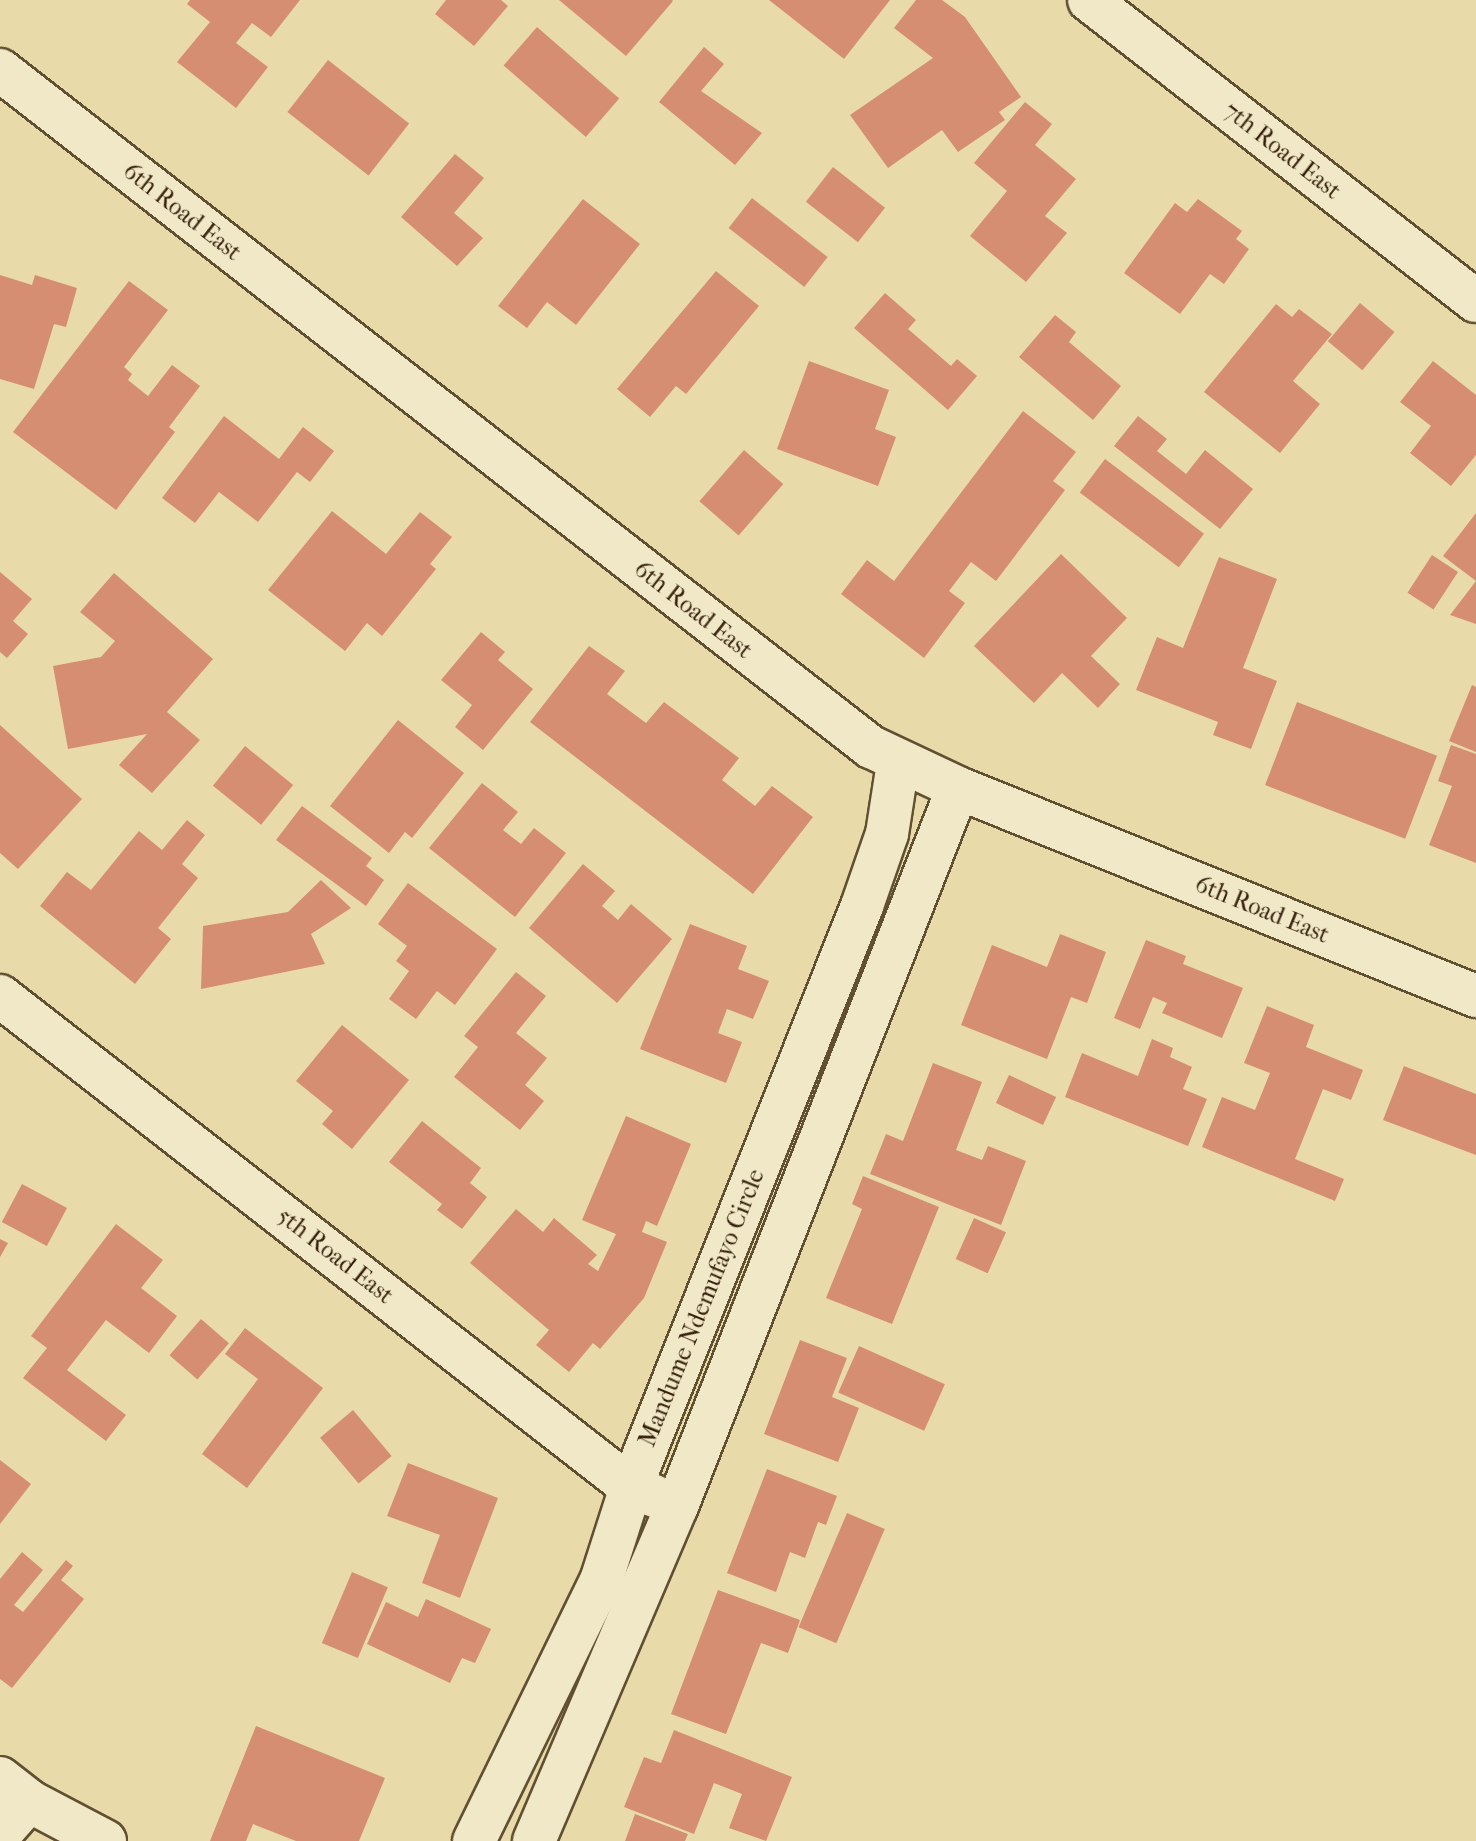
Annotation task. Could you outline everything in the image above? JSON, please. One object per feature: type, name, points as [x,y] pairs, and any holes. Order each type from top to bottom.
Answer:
[{"type":"street","name":"7th Road East","points":[[1089,0],[1476,301]]},
{"type":"street","name":"6th Road East","points":[[0,70],[840,725],[898,763],[1476,996]]},
{"type":"street","name":"Mandume Ndemufayo Circle","points":[[474,1841],[602,1578],[631,1487],[862,906],[887,834],[898,763]]},
{"type":"street","name":"Mandume Ndemufayo Circle","points":[[534,1841],[677,1506],[958,788]]},
{"type":"street","name":"5th Road East","points":[[0,996],[631,1487],[677,1506]]},
{"type":"street","points":[[0,1834],[14,1789],[105,1841]]},
{"type":"building","points":[[190,0],[300,0],[271,37],[252,23],[236,43],[268,67],[236,108],[177,62],[210,22],[187,4]]},
{"type":"building","points":[[446,0],[501,0],[508,6],[474,46],[435,14]]},
{"type":"building","points":[[559,0],[672,0],[673,1],[626,56]]},
{"type":"building","points":[[769,0],[890,0],[844,59]]},
{"type":"building","points":[[916,0],[942,0],[965,17],[1021,97],[999,112],[1005,120],[958,152],[942,130],[888,168],[850,115],[933,58],[894,28]]},
{"type":"building","points":[[537,27],[619,99],[586,137],[504,65]]},
{"type":"building","points":[[704,47],[724,64],[701,91],[762,133],[735,165],[659,102]]},
{"type":"building","points":[[328,60],[409,123],[369,175],[287,112]]},
{"type":"building","points":[[1025,102],[1052,124],[1035,145],[1076,179],[1045,216],[1067,233],[1026,282],[970,236],[1007,191],[974,163]]},
{"type":"building","points":[[455,154],[484,178],[454,213],[483,238],[457,266],[401,217]]},
{"type":"building","points":[[833,167],[885,208],[858,242],[806,202]]},
{"type":"building","points":[[752,198],[828,257],[804,287],[729,228]]},
{"type":"building","points":[[583,199],[640,244],[576,325],[547,302],[527,328],[498,306]]},
{"type":"building","points":[[1198,199],[1242,231],[1236,239],[1249,249],[1224,284],[1210,274],[1180,314],[1124,273],[1175,203],[1187,212]]},
{"type":"building","points":[[716,271],[759,306],[686,394],[676,386],[650,417],[617,389]]},
{"type":"building","points":[[0,275],[32,285],[35,275],[77,288],[66,327],[54,324],[34,389],[0,379]]},
{"type":"building","points":[[129,281],[168,310],[124,367],[132,374],[128,380],[148,396],[172,365],[200,386],[169,427],[175,432],[116,510],[13,432]]},
{"type":"building","points":[[885,293],[916,320],[908,329],[951,366],[957,359],[977,376],[948,410],[854,328]]},
{"type":"building","points":[[1360,303],[1394,332],[1362,370],[1328,341]]},
{"type":"building","points":[[1276,304],[1292,317],[1299,309],[1332,334],[1293,381],[1320,404],[1280,453],[1204,392]]},
{"type":"building","points":[[1055,315],[1076,332],[1069,342],[1121,386],[1093,420],[1019,357]]},
{"type":"building","points":[[809,361],[889,390],[875,429],[896,437],[878,486],[777,449]]},
{"type":"building","points":[[1433,361],[1476,395],[1476,455],[1451,486],[1410,453],[1431,426],[1400,402]]},
{"type":"building","points":[[1023,411],[1076,452],[1053,481],[1065,490],[996,581],[971,562],[949,591],[965,603],[924,658],[841,594],[867,560],[894,581]]},
{"type":"building","points":[[224,416],[279,459],[303,427],[334,451],[310,482],[297,472],[258,522],[219,492],[195,523],[162,498]]},
{"type":"building","points":[[1138,416],[1167,439],[1157,451],[1186,474],[1205,450],[1253,489],[1220,529],[1114,446]]},
{"type":"building","points":[[744,450],[783,484],[739,535],[699,501]]},
{"type":"building","points":[[1105,459],[1204,534],[1179,567],[1080,493]]},
{"type":"building","points":[[332,511],[386,554],[420,512],[452,537],[430,564],[436,569],[382,636],[367,623],[345,651],[268,590]]},
{"type":"building","points":[[1476,513],[1476,581],[1443,556]]},
{"type":"building","points":[[1061,554],[1127,618],[1091,656],[1120,684],[1098,708],[1062,673],[1034,703],[974,646]]},
{"type":"building","points":[[1432,555],[1458,572],[1433,610],[1407,593]]},
{"type":"building","points":[[1219,557],[1277,579],[1243,668],[1277,681],[1251,749],[1213,735],[1218,722],[1136,690],[1157,637],[1183,648]]},
{"type":"building","points":[[0,572],[32,599],[13,621],[28,634],[7,658],[0,652]]},
{"type":"building","points":[[114,573],[213,659],[167,712],[200,740],[152,793],[119,765],[147,734],[68,749],[53,666],[101,657],[115,641],[80,612]]},
{"type":"building","points":[[1476,581],[1476,624],[1450,615]]},
{"type":"building","points":[[481,632],[505,652],[498,660],[533,689],[483,750],[455,727],[472,705],[441,680]]},
{"type":"building","points":[[589,646],[625,671],[607,694],[646,723],[664,702],[739,758],[722,780],[755,806],[772,786],[813,817],[753,894],[530,722]]},
{"type":"building","points":[[1472,685],[1476,687],[1476,752],[1449,741]]},
{"type":"building","points":[[1297,702],[1437,756],[1405,839],[1265,785]]},
{"type":"building","points":[[398,720],[464,773],[412,838],[405,832],[389,853],[330,806]]},
{"type":"building","points":[[0,725],[82,799],[18,869],[0,853]]},
{"type":"building","points":[[1451,745],[1476,754],[1476,863],[1429,845],[1452,786],[1438,781]]},
{"type":"building","points":[[245,746],[293,785],[261,825],[213,786]]},
{"type":"building","points":[[482,783],[518,812],[503,830],[521,844],[534,828],[566,853],[515,917],[429,848]]},
{"type":"building","points":[[302,806],[372,858],[366,866],[384,880],[366,906],[276,840]]},
{"type":"building","points":[[187,820],[205,835],[182,864],[198,878],[158,928],[171,939],[135,984],[40,906],[67,872],[91,890],[139,831],[162,850]]},
{"type":"building","points":[[583,864],[615,891],[602,906],[618,920],[631,904],[672,939],[617,1003],[529,928]]},
{"type":"building","points":[[321,880],[351,908],[311,934],[325,964],[201,989],[203,926],[288,912]]},
{"type":"building","points":[[408,883],[497,949],[455,1005],[437,991],[416,1019],[389,999],[409,971],[396,961],[407,946],[378,924]]},
{"type":"building","points":[[690,924],[747,946],[738,969],[769,981],[753,1019],[727,1009],[718,1033],[742,1042],[726,1083],[640,1049]]},
{"type":"building","points":[[1060,934],[1106,952],[1087,1003],[1071,997],[1047,1059],[961,1025],[992,945],[1047,967]]},
{"type":"building","points":[[1146,940],[1186,956],[1183,964],[1243,988],[1222,1038],[1162,1013],[1167,1003],[1153,997],[1140,1029],[1114,1018]]},
{"type":"building","points":[[516,972],[546,996],[516,1033],[547,1058],[525,1085],[544,1101],[520,1130],[454,1077],[478,1047],[464,1036]]},
{"type":"building","points":[[1267,1006],[1314,1025],[1306,1047],[1363,1070],[1351,1100],[1323,1089],[1295,1159],[1344,1179],[1335,1201],[1202,1147],[1222,1097],[1255,1110],[1270,1073],[1244,1063]]},
{"type":"building","points":[[342,1025],[409,1080],[352,1149],[322,1124],[333,1111],[296,1081]]},
{"type":"building","points":[[1152,1039],[1173,1048],[1170,1057],[1192,1067],[1183,1089],[1207,1099],[1188,1146],[1065,1097],[1082,1053],[1138,1076]]},
{"type":"building","points":[[933,1063],[982,1082],[956,1150],[982,1160],[988,1146],[1026,1161],[1001,1225],[870,1174],[886,1134],[903,1141]]},
{"type":"building","points":[[1404,1066],[1476,1094],[1476,1155],[1383,1120]]},
{"type":"building","points":[[1009,1075],[1056,1097],[1043,1125],[996,1103]]},
{"type":"building","points":[[626,1116],[691,1144],[657,1226],[646,1221],[642,1232],[667,1242],[644,1298],[600,1349],[593,1343],[569,1372],[536,1345],[549,1330],[470,1263],[516,1209],[543,1232],[554,1218],[597,1255],[588,1264],[598,1271],[616,1234],[582,1220]]},
{"type":"building","points":[[422,1121],[481,1168],[470,1183],[487,1197],[462,1229],[437,1210],[442,1204],[389,1162]]},
{"type":"building","points":[[863,1176],[939,1207],[892,1324],[826,1298],[862,1209],[852,1204]]},
{"type":"building","points":[[22,1184],[67,1208],[47,1246],[2,1222]]},
{"type":"building","points":[[974,1218],[1006,1232],[988,1273],[956,1259]]},
{"type":"building","points":[[116,1224],[163,1260],[141,1288],[177,1316],[149,1353],[106,1320],[67,1370],[126,1415],[106,1441],[23,1378],[47,1348],[31,1336]]},
{"type":"building","points":[[0,1239],[8,1243],[0,1257]]},
{"type":"building","points":[[201,1319],[229,1343],[197,1380],[170,1355]]},
{"type":"building","points":[[245,1328],[323,1388],[247,1488],[202,1454],[258,1379],[225,1354]]},
{"type":"building","points":[[800,1340],[847,1358],[832,1397],[859,1408],[838,1462],[764,1434]]},
{"type":"building","points":[[859,1346],[945,1384],[924,1431],[838,1393]]},
{"type":"building","points":[[353,1410],[392,1456],[359,1484],[320,1438]]},
{"type":"building","points":[[0,1460],[31,1484],[0,1524]]},
{"type":"building","points":[[408,1463],[498,1498],[460,1598],[422,1583],[440,1535],[387,1516]]},
{"type":"building","points":[[767,1469],[837,1496],[826,1525],[818,1522],[805,1558],[790,1552],[776,1592],[727,1573]]},
{"type":"building","points":[[847,1513],[885,1529],[836,1643],[799,1627]]},
{"type":"building","points":[[22,1552],[43,1570],[14,1605],[23,1612],[66,1560],[73,1566],[61,1580],[84,1599],[12,1688],[0,1679],[0,1579]]},
{"type":"building","points":[[352,1572],[388,1587],[358,1658],[322,1643]]},
{"type":"building","points":[[718,1590],[800,1620],[788,1653],[761,1643],[726,1734],[671,1714]]},
{"type":"building","points":[[426,1599],[491,1629],[475,1663],[462,1658],[450,1683],[367,1644],[386,1602],[418,1617]]},
{"type":"building","points":[[256,1726],[385,1778],[359,1841],[296,1841],[253,1824],[246,1841],[210,1841]]},
{"type":"building","points":[[674,1730],[792,1777],[766,1841],[729,1828],[742,1794],[714,1783],[694,1834],[624,1807],[644,1757],[661,1763]]},
{"type":"building","points":[[635,1814],[688,1834],[685,1841],[625,1841]]}]
